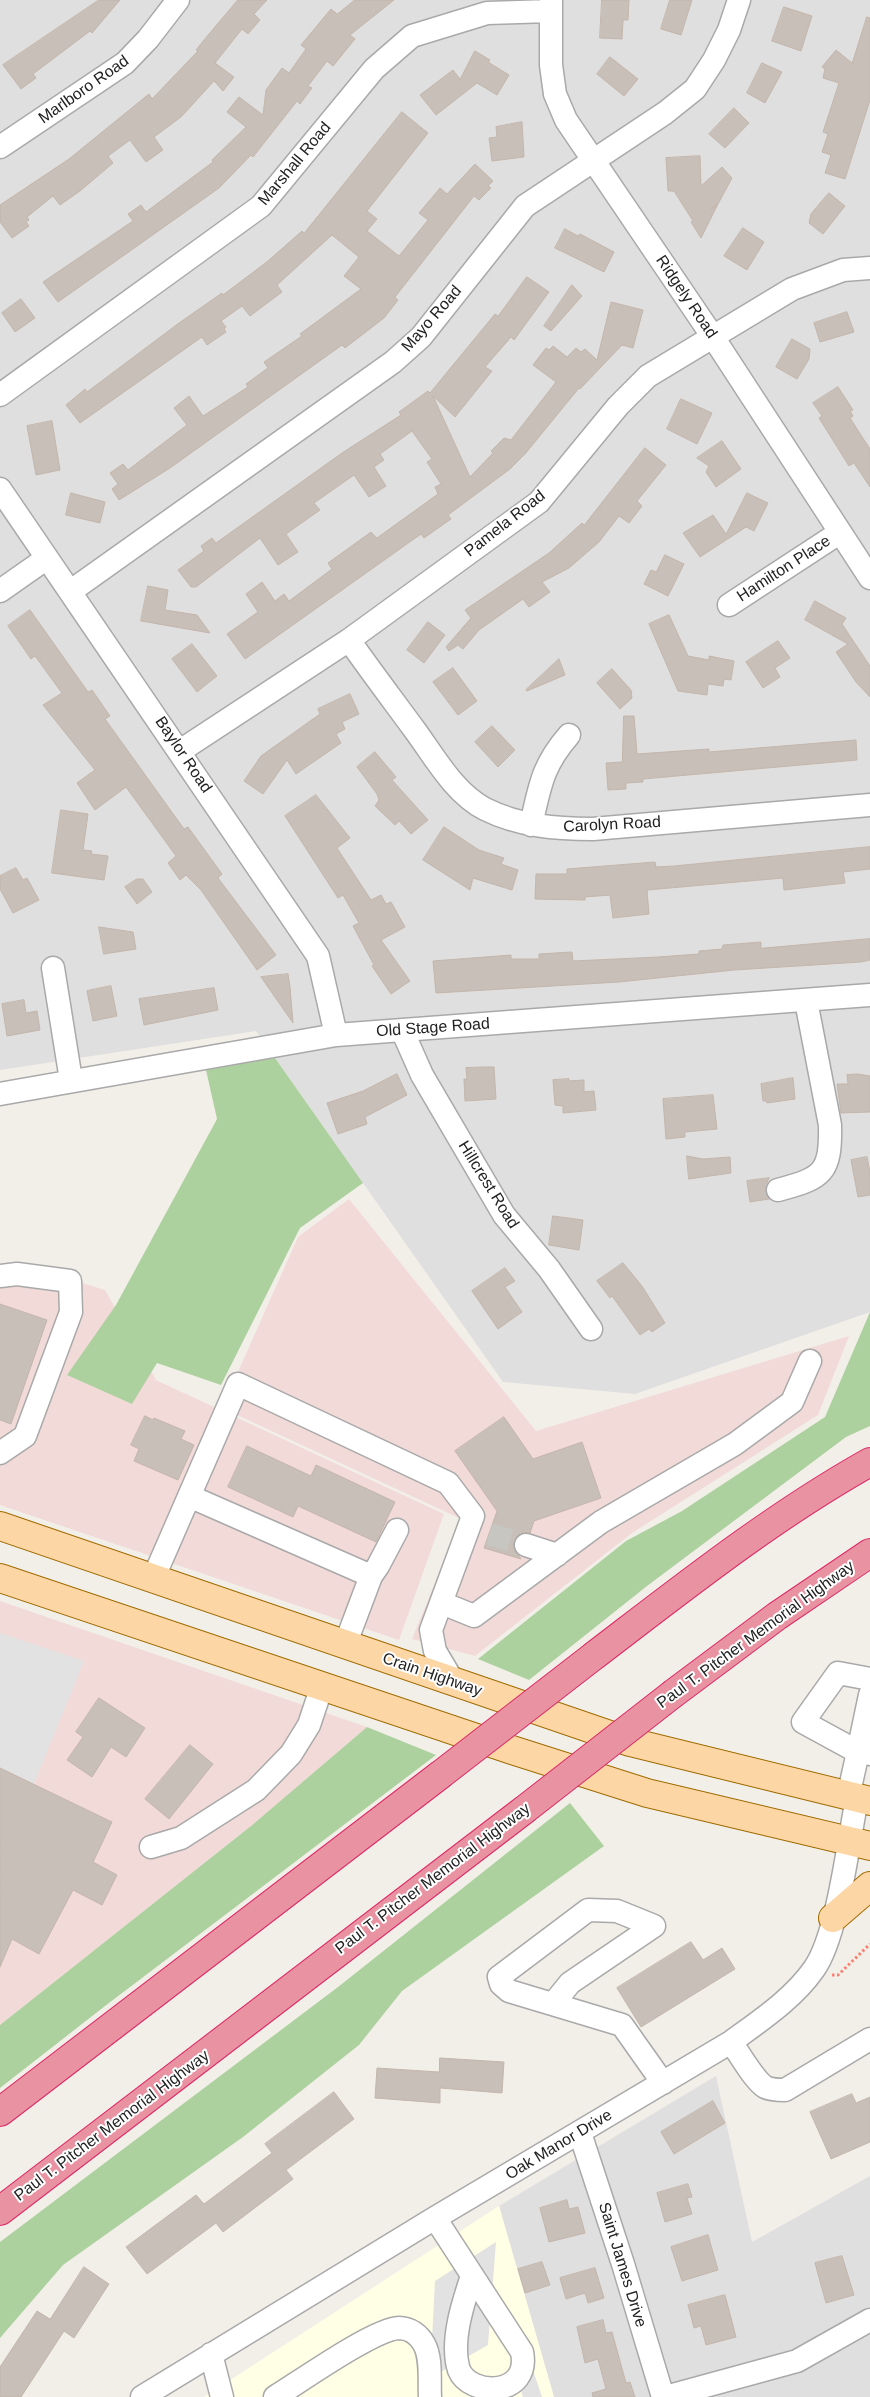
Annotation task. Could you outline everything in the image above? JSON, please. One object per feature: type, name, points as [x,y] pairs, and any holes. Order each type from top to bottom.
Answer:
[{"type":"highway","points":[[0,2112],[727,1554],[836,1481],[870,1462]]},
{"type":"highway","name":"Paul T. Pitcher Memorial Highway","points":[[0,2211],[674,1693],[777,1616],[870,1553]]},
{"type":"main road","name":"Crain Highway","points":[[0,1526],[345,1646],[630,1742],[858,1799]]},
{"type":"main road","points":[[0,1578],[512,1750],[647,1793],[859,1844]]},
{"type":"main road","points":[[833,1918],[870,1886]]},
{"type":"street","name":"Marlboro Road","points":[[0,147],[125,63],[148,39],[178,0]]},
{"type":"street","name":"Mayo Road","points":[[71,591],[393,362],[421,338],[525,206],[665,113],[695,89],[726,37],[739,0]]},
{"type":"street","name":"Ridgely Road","points":[[551,5],[551,65],[555,94],[566,120],[713,336],[839,533],[870,578]]},
{"type":"street","name":"Marshall Road","points":[[0,395],[261,206],[374,69],[412,36],[487,13],[551,5]]},
{"type":"street","name":"Pamela Road","points":[[180,751],[349,640],[539,502],[618,406],[648,376],[792,289],[843,270],[870,268]]},
{"type":"street","name":"Baylor Road","points":[[0,489],[318,956],[336,1035]]},
{"type":"street","name":"Hamilton Place","points":[[729,605],[839,533]]},
{"type":"street","points":[[0,591],[47,558]]},
{"type":"street","name":"Carolyn Road","points":[[349,640],[448,775],[466,794],[483,808],[532,825],[560,829],[593,829],[870,805]]},
{"type":"street","points":[[532,825],[540,782],[547,764],[568,735]]},
{"type":"street","points":[[53,968],[71,1080]]},
{"type":"street","name":"Old Stage Road","points":[[0,1094],[71,1080],[336,1035],[870,995]]},
{"type":"street","points":[[778,1190],[809,1182],[819,1175],[827,1161],[830,1145],[830,1125],[806,1001]]},
{"type":"street","name":"Hillcrest Road","points":[[402,1030],[422,1075],[504,1215],[549,1269],[591,1329]]},
{"type":"street","points":[[0,1276],[16,1274],[70,1281],[71,1312],[25,1436],[0,1453]]},
{"type":"street","points":[[442,1603],[474,1616],[601,1522],[735,1444],[792,1402],[810,1361]]},
{"type":"street","points":[[153,1579],[238,1384],[448,1483],[474,1516],[479,1531],[442,1603],[431,1630],[435,1651],[454,1683]]},
{"type":"street","points":[[189,1496],[371,1576]]},
{"type":"street","points":[[345,1646],[371,1576],[396,1530]]},
{"type":"street","points":[[526,1545],[556,1555]]},
{"type":"street","points":[[864,1753],[803,1722],[838,1673],[870,1679]]},
{"type":"street","points":[[151,1847],[181,1838],[256,1790],[291,1754],[309,1725],[322,1686]]},
{"type":"street","name":"Oak Manor Drive","points":[[142,2397],[436,2218],[731,2042],[794,1993],[816,1968],[828,1940],[833,1918],[859,1844],[858,1799],[870,1695]]},
{"type":"street","points":[[554,2004],[570,1983],[654,1926],[617,1911],[588,1910],[499,1977],[501,1984],[509,1991],[622,2025],[663,2083]]},
{"type":"street","points":[[731,2042],[765,2087],[785,2090],[870,2039]]},
{"type":"street","name":"Saint James Drive","points":[[580,2133],[664,2397]]},
{"type":"street","points":[[436,2218],[472,2276],[493,2303],[522,2352],[523,2374],[512,2390],[504,2396],[480,2393],[470,2389],[458,2370],[458,2337],[472,2276]]},
{"type":"street","points":[[664,2397],[797,2361],[870,2320]]},
{"type":"street","points":[[275,2397],[376,2334],[399,2328],[410,2329],[424,2343],[428,2352],[430,2397]]},
{"type":"street","points":[[211,2354],[222,2397]]},
{"type":"path","points":[[816,1968],[838,1976],[870,1944]]},
{"type":"shaded area","points":[[0,0],[870,0],[870,1312],[635,1394],[503,1382],[256,1031],[0,1070]]},
{"type":"shaded area","points":[[349,1199],[536,1431],[849,1336],[818,1415],[632,1533],[475,1656],[412,1639],[461,1519],[222,1408],[298,1237]]},
{"type":"shaded area","points":[[19,1263],[105,1290],[156,1380],[444,1514],[399,1640],[0,1505],[0,1268]]},
{"type":"shaded area","points":[[0,1601],[367,1727],[251,1826],[0,2025]]},
{"type":"shaded area","points":[[0,1633],[84,1661],[34,1784],[0,1768]]},
{"type":"shaded area","points":[[716,2076],[752,2242],[870,2176],[870,2397],[554,2397],[499,2206]]},
{"type":"shaded area","points":[[499,2206],[554,2397],[204,2397]]},
{"type":"shaded area","points":[[496,2242],[488,2345],[430,2378],[435,2281]]},
{"type":"shaded area","points":[[534,2373],[542,2397],[523,2397],[517,2378]]},
{"type":"green space","points":[[275,1058],[363,1183],[300,1228],[221,1385],[157,1363],[132,1404],[67,1375],[116,1305],[217,1119],[206,1070]]},
{"type":"green space","points":[[870,1312],[870,1426],[846,1437],[647,1586],[529,1680],[478,1659],[626,1541],[682,1511],[825,1417]]},
{"type":"green space","points":[[367,1727],[436,1755],[0,2088],[0,2025],[251,1826]]},
{"type":"green space","points":[[570,1803],[604,1846],[402,1991],[359,2045],[243,2137],[63,2265],[0,2338],[0,2242],[338,1987]]},
{"type":"building","points":[[99,0],[120,0],[92,33],[90,31],[33,74],[36,78],[21,89],[3,65]]},
{"type":"building","points":[[238,0],[267,0],[254,14],[260,20],[248,34],[242,29],[215,63],[234,77],[223,91],[214,81],[181,117],[154,137],[163,150],[146,162],[130,140],[108,156],[113,163],[80,191],[60,205],[53,196],[27,217],[29,220],[26,222],[29,226],[12,238],[0,222],[0,205],[69,159],[149,94],[152,99],[198,51],[196,50]]},
{"type":"building","points":[[355,0],[394,0],[350,35],[355,39],[333,66],[327,61],[308,86],[312,88],[300,104],[297,101],[253,157],[251,155],[219,188],[58,302],[43,282],[133,221],[128,214],[141,205],[146,212],[213,162],[212,160],[246,127],[227,112],[239,97],[263,115],[266,90],[282,68],[289,73],[306,49],[301,45],[331,9],[337,14]]},
{"type":"building","points":[[602,0],[629,0],[628,20],[623,20],[622,39],[600,38]]},
{"type":"building","points":[[670,0],[692,0],[681,35],[661,29]]},
{"type":"building","points":[[784,7],[812,16],[801,51],[772,41]]},
{"type":"building","points":[[867,17],[870,18],[870,100],[845,179],[825,173],[831,155],[822,152],[828,134],[823,132],[839,83],[823,78],[825,69],[822,67],[836,50],[852,63]]},
{"type":"building","points":[[475,51],[509,75],[497,95],[477,83],[436,115],[420,95],[453,70],[460,79]]},
{"type":"building","points":[[610,57],[638,79],[624,96],[597,74]]},
{"type":"building","points":[[762,63],[782,72],[765,103],[747,93]]},
{"type":"building","points":[[734,108],[749,123],[725,148],[709,134]]},
{"type":"building","points":[[402,112],[428,133],[367,211],[377,219],[367,231],[399,256],[428,220],[419,213],[440,188],[447,194],[475,164],[493,181],[488,186],[491,188],[479,200],[474,196],[395,297],[398,300],[384,318],[345,348],[342,345],[170,468],[119,500],[112,489],[118,484],[110,473],[123,464],[128,470],[187,425],[174,408],[189,396],[203,416],[248,387],[246,384],[268,368],[264,362],[302,336],[300,334],[361,289],[344,276],[359,257],[332,235],[277,285],[282,292],[250,316],[242,306],[221,321],[226,327],[224,329],[226,332],[207,345],[202,337],[80,423],[66,405],[85,389],[87,392],[179,323],[222,293],[223,295],[268,261],[302,231],[304,233]]},
{"type":"building","points":[[522,122],[524,157],[492,161],[489,138],[497,137],[496,127]]},
{"type":"building","points":[[700,156],[701,186],[722,167],[732,178],[701,238],[691,222],[693,221],[674,191],[668,191],[666,158]]},
{"type":"building","points":[[829,193],[845,206],[823,234],[809,223],[811,214]]},
{"type":"building","points":[[743,228],[764,242],[747,270],[724,256]]},
{"type":"building","points":[[565,229],[578,236],[580,234],[614,252],[604,272],[555,248]]},
{"type":"building","points":[[527,277],[549,292],[514,340],[511,337],[485,367],[492,371],[455,417],[433,396],[470,477],[493,453],[491,451],[504,438],[511,440],[556,382],[533,365],[546,348],[549,350],[553,346],[567,357],[576,348],[581,352],[585,349],[597,360],[611,302],[643,310],[633,348],[622,345],[579,388],[525,454],[510,469],[448,515],[451,519],[424,538],[421,534],[245,659],[227,634],[258,612],[246,594],[262,582],[275,601],[284,594],[289,601],[332,569],[328,563],[371,532],[377,538],[438,494],[435,487],[441,484],[427,462],[432,459],[412,431],[380,454],[384,460],[374,467],[386,486],[369,497],[354,475],[314,503],[320,510],[286,534],[298,552],[278,565],[260,538],[196,587],[191,587],[178,570],[204,551],[201,546],[212,538],[216,543],[342,453],[401,415],[399,412],[428,391],[430,393],[495,314],[498,316]]},
{"type":"building","points":[[572,285],[582,296],[551,331],[544,326]]},
{"type":"building","points":[[21,299],[35,318],[15,332],[2,313]]},
{"type":"building","points":[[847,312],[854,332],[820,342],[814,323]]},
{"type":"building","points":[[792,339],[810,349],[809,359],[797,379],[776,367]]},
{"type":"building","points":[[838,387],[853,410],[850,411],[853,416],[850,418],[870,449],[870,487],[854,463],[849,466],[819,418],[822,416],[813,403]]},
{"type":"building","points":[[681,399],[712,413],[697,444],[667,429]]},
{"type":"building","points":[[52,421],[60,470],[36,475],[27,426]]},
{"type":"building","points":[[722,441],[741,469],[716,487],[706,472],[709,466],[697,458]]},
{"type":"building","points":[[645,448],[666,465],[637,501],[642,506],[629,523],[619,516],[599,542],[569,568],[542,582],[550,592],[529,607],[523,599],[479,630],[463,649],[458,645],[449,651],[446,647],[471,618],[465,610],[549,553],[582,523],[584,525]]},
{"type":"building","points":[[71,493],[105,502],[100,523],[66,515]]},
{"type":"building","points":[[747,493],[768,503],[754,531],[746,527],[700,557],[683,533],[713,515],[726,534]]},
{"type":"building","points":[[665,555],[684,564],[668,596],[644,584],[651,570],[656,572]]},
{"type":"building","points":[[148,586],[168,590],[165,610],[197,615],[210,633],[141,621]]},
{"type":"building","points":[[815,601],[846,618],[842,624],[870,666],[870,697],[856,682],[836,652],[848,644],[805,620]]},
{"type":"building","points":[[30,610],[88,692],[92,690],[110,716],[105,719],[184,829],[188,827],[222,874],[218,878],[276,955],[257,970],[201,890],[186,875],[180,880],[168,863],[176,856],[126,787],[95,810],[77,783],[95,770],[43,705],[62,693],[35,656],[31,659],[8,626]]},
{"type":"building","points":[[669,615],[688,656],[709,660],[709,656],[734,661],[731,680],[724,679],[723,686],[708,684],[707,695],[678,691],[649,624]]},
{"type":"building","points":[[428,622],[445,635],[424,663],[407,650]]},
{"type":"building","points":[[778,641],[790,658],[775,668],[780,677],[763,688],[746,662]]},
{"type":"building","points":[[192,644],[217,676],[197,692],[172,659]]},
{"type":"building","points":[[559,659],[565,675],[526,690]]},
{"type":"building","points":[[453,668],[477,701],[458,715],[433,682]]},
{"type":"building","points":[[612,669],[631,690],[632,698],[620,709],[597,683]]},
{"type":"building","points":[[350,694],[359,714],[342,722],[345,729],[336,734],[341,743],[296,774],[287,760],[263,794],[244,781],[261,756],[320,714],[318,709]]},
{"type":"building","points":[[624,716],[634,716],[637,754],[709,749],[709,752],[856,740],[857,760],[643,779],[643,782],[626,783],[626,789],[608,790],[606,763],[622,762]]},
{"type":"building","points":[[492,726],[515,750],[498,767],[475,742]]},
{"type":"building","points":[[375,752],[396,777],[392,780],[428,820],[411,834],[399,821],[395,825],[375,806],[379,800],[377,794],[357,767]]},
{"type":"building","points":[[316,795],[350,838],[337,848],[371,900],[381,895],[386,904],[391,902],[405,927],[381,940],[410,981],[391,994],[372,966],[374,965],[353,926],[359,923],[343,895],[338,898],[285,816]]},
{"type":"building","points":[[61,810],[88,814],[83,850],[92,851],[91,854],[108,856],[104,880],[52,873]]},
{"type":"building","points":[[444,827],[479,850],[504,858],[501,864],[518,870],[512,890],[473,878],[470,890],[423,860]]},
{"type":"building","points":[[870,847],[870,869],[843,872],[845,883],[784,890],[783,878],[647,890],[649,914],[613,918],[610,895],[585,897],[585,900],[535,899],[536,874],[567,874],[567,869],[655,862],[656,867],[674,866]]},
{"type":"building","points":[[16,868],[23,880],[27,878],[39,900],[13,913],[0,889],[0,876]]},
{"type":"building","points":[[137,879],[143,879],[152,892],[137,904],[125,887]]},
{"type":"building","points":[[99,927],[133,932],[136,949],[104,954]]},
{"type":"building","points":[[870,939],[870,960],[861,962],[734,970],[619,982],[436,993],[433,961],[511,955],[511,959],[539,959],[539,954],[572,952],[573,961],[658,957],[699,954],[699,951],[722,949],[723,945],[761,942],[761,948]]},
{"type":"building","points":[[288,974],[290,987],[293,1023],[261,977]]},
{"type":"building","points":[[111,986],[117,1016],[93,1021],[87,991]]},
{"type":"building","points":[[214,988],[218,1010],[144,1025],[139,999]]},
{"type":"building","points":[[24,1000],[26,1013],[37,1011],[40,1030],[7,1036],[2,1004]]},
{"type":"building","points":[[494,1067],[496,1099],[465,1101],[464,1079],[467,1079],[466,1068]]},
{"type":"building","points":[[397,1074],[407,1095],[365,1117],[367,1124],[338,1134],[327,1103],[363,1091]]},
{"type":"building","points":[[847,1075],[870,1076],[870,1112],[841,1113],[837,1084],[848,1084]]},
{"type":"building","points":[[793,1078],[795,1099],[767,1103],[763,1101],[761,1084]]},
{"type":"building","points":[[569,1079],[569,1081],[584,1080],[584,1092],[594,1091],[596,1110],[563,1113],[563,1106],[555,1105],[553,1080]]},
{"type":"building","points":[[713,1095],[717,1129],[685,1132],[685,1137],[666,1139],[663,1099]]},
{"type":"building","points":[[687,1156],[703,1159],[730,1157],[731,1173],[689,1179]]},
{"type":"building","points":[[867,1157],[870,1172],[870,1195],[858,1197],[851,1160]]},
{"type":"building","points":[[769,1178],[765,1187],[769,1199],[750,1202],[747,1181]]},
{"type":"building","points":[[553,1216],[583,1220],[579,1250],[549,1245]]},
{"type":"building","points":[[623,1263],[642,1286],[665,1323],[652,1332],[649,1329],[640,1335],[612,1296],[610,1298],[597,1281]]},
{"type":"building","points":[[505,1268],[515,1281],[505,1287],[522,1312],[498,1329],[472,1291]]},
{"type":"building","points":[[0,1304],[47,1320],[11,1424],[0,1420]]},
{"type":"building","points":[[145,1416],[185,1431],[181,1439],[194,1445],[178,1480],[134,1461],[139,1449],[131,1445]]},
{"type":"building","points":[[504,1417],[533,1459],[582,1442],[601,1498],[534,1521],[530,1533],[523,1532],[514,1541],[513,1548],[521,1559],[484,1548],[497,1511],[455,1451]]},
{"type":"building","points":[[247,1446],[311,1476],[316,1465],[395,1502],[376,1542],[298,1506],[293,1517],[228,1487]]},
{"type":"building","points":[[99,1698],[145,1728],[126,1757],[111,1747],[92,1777],[67,1760],[83,1737],[76,1732]]},
{"type":"building","points":[[190,1745],[213,1764],[169,1819],[145,1799]]},
{"type":"building","points":[[0,1768],[112,1822],[93,1862],[117,1875],[102,1905],[73,1890],[39,1954],[12,1939],[0,1967]]},
{"type":"building","points":[[691,1942],[703,1960],[722,1948],[735,1969],[641,2027],[617,1988]]},
{"type":"building","points":[[440,2058],[504,2062],[502,2093],[440,2088],[440,2103],[375,2098],[377,2068],[439,2072]]},
{"type":"building","points":[[334,2092],[354,2119],[286,2170],[293,2179],[223,2232],[216,2223],[147,2274],[126,2247],[196,2195],[204,2204],[272,2153],[265,2144]]},
{"type":"building","points":[[852,2094],[856,2103],[870,2097],[870,2142],[831,2159],[810,2112]]},
{"type":"building","points":[[713,2101],[725,2123],[674,2154],[661,2132]]},
{"type":"building","points":[[688,2184],[692,2197],[687,2198],[692,2214],[665,2222],[657,2193]]},
{"type":"building","points":[[567,2200],[569,2209],[578,2207],[585,2233],[549,2242],[540,2208]]},
{"type":"building","points":[[708,2235],[718,2270],[682,2281],[671,2247]]},
{"type":"building","points":[[842,2256],[854,2295],[826,2303],[815,2263]]},
{"type":"building","points":[[542,2262],[550,2285],[525,2293],[518,2269]]},
{"type":"building","points":[[84,2267],[109,2284],[74,2338],[64,2331],[21,2397],[0,2397],[0,2367],[37,2311],[50,2319]]},
{"type":"building","points":[[595,2268],[604,2298],[588,2303],[585,2293],[566,2299],[560,2278]]},
{"type":"building","points":[[725,2295],[736,2337],[706,2345],[701,2326],[694,2328],[688,2305]]},
{"type":"building","points":[[603,2320],[606,2333],[612,2332],[626,2383],[630,2382],[635,2397],[593,2397],[592,2393],[606,2389],[598,2359],[585,2363],[577,2327]]},
{"type":"tunnel","points":[[489,1534],[526,1545]]}]
